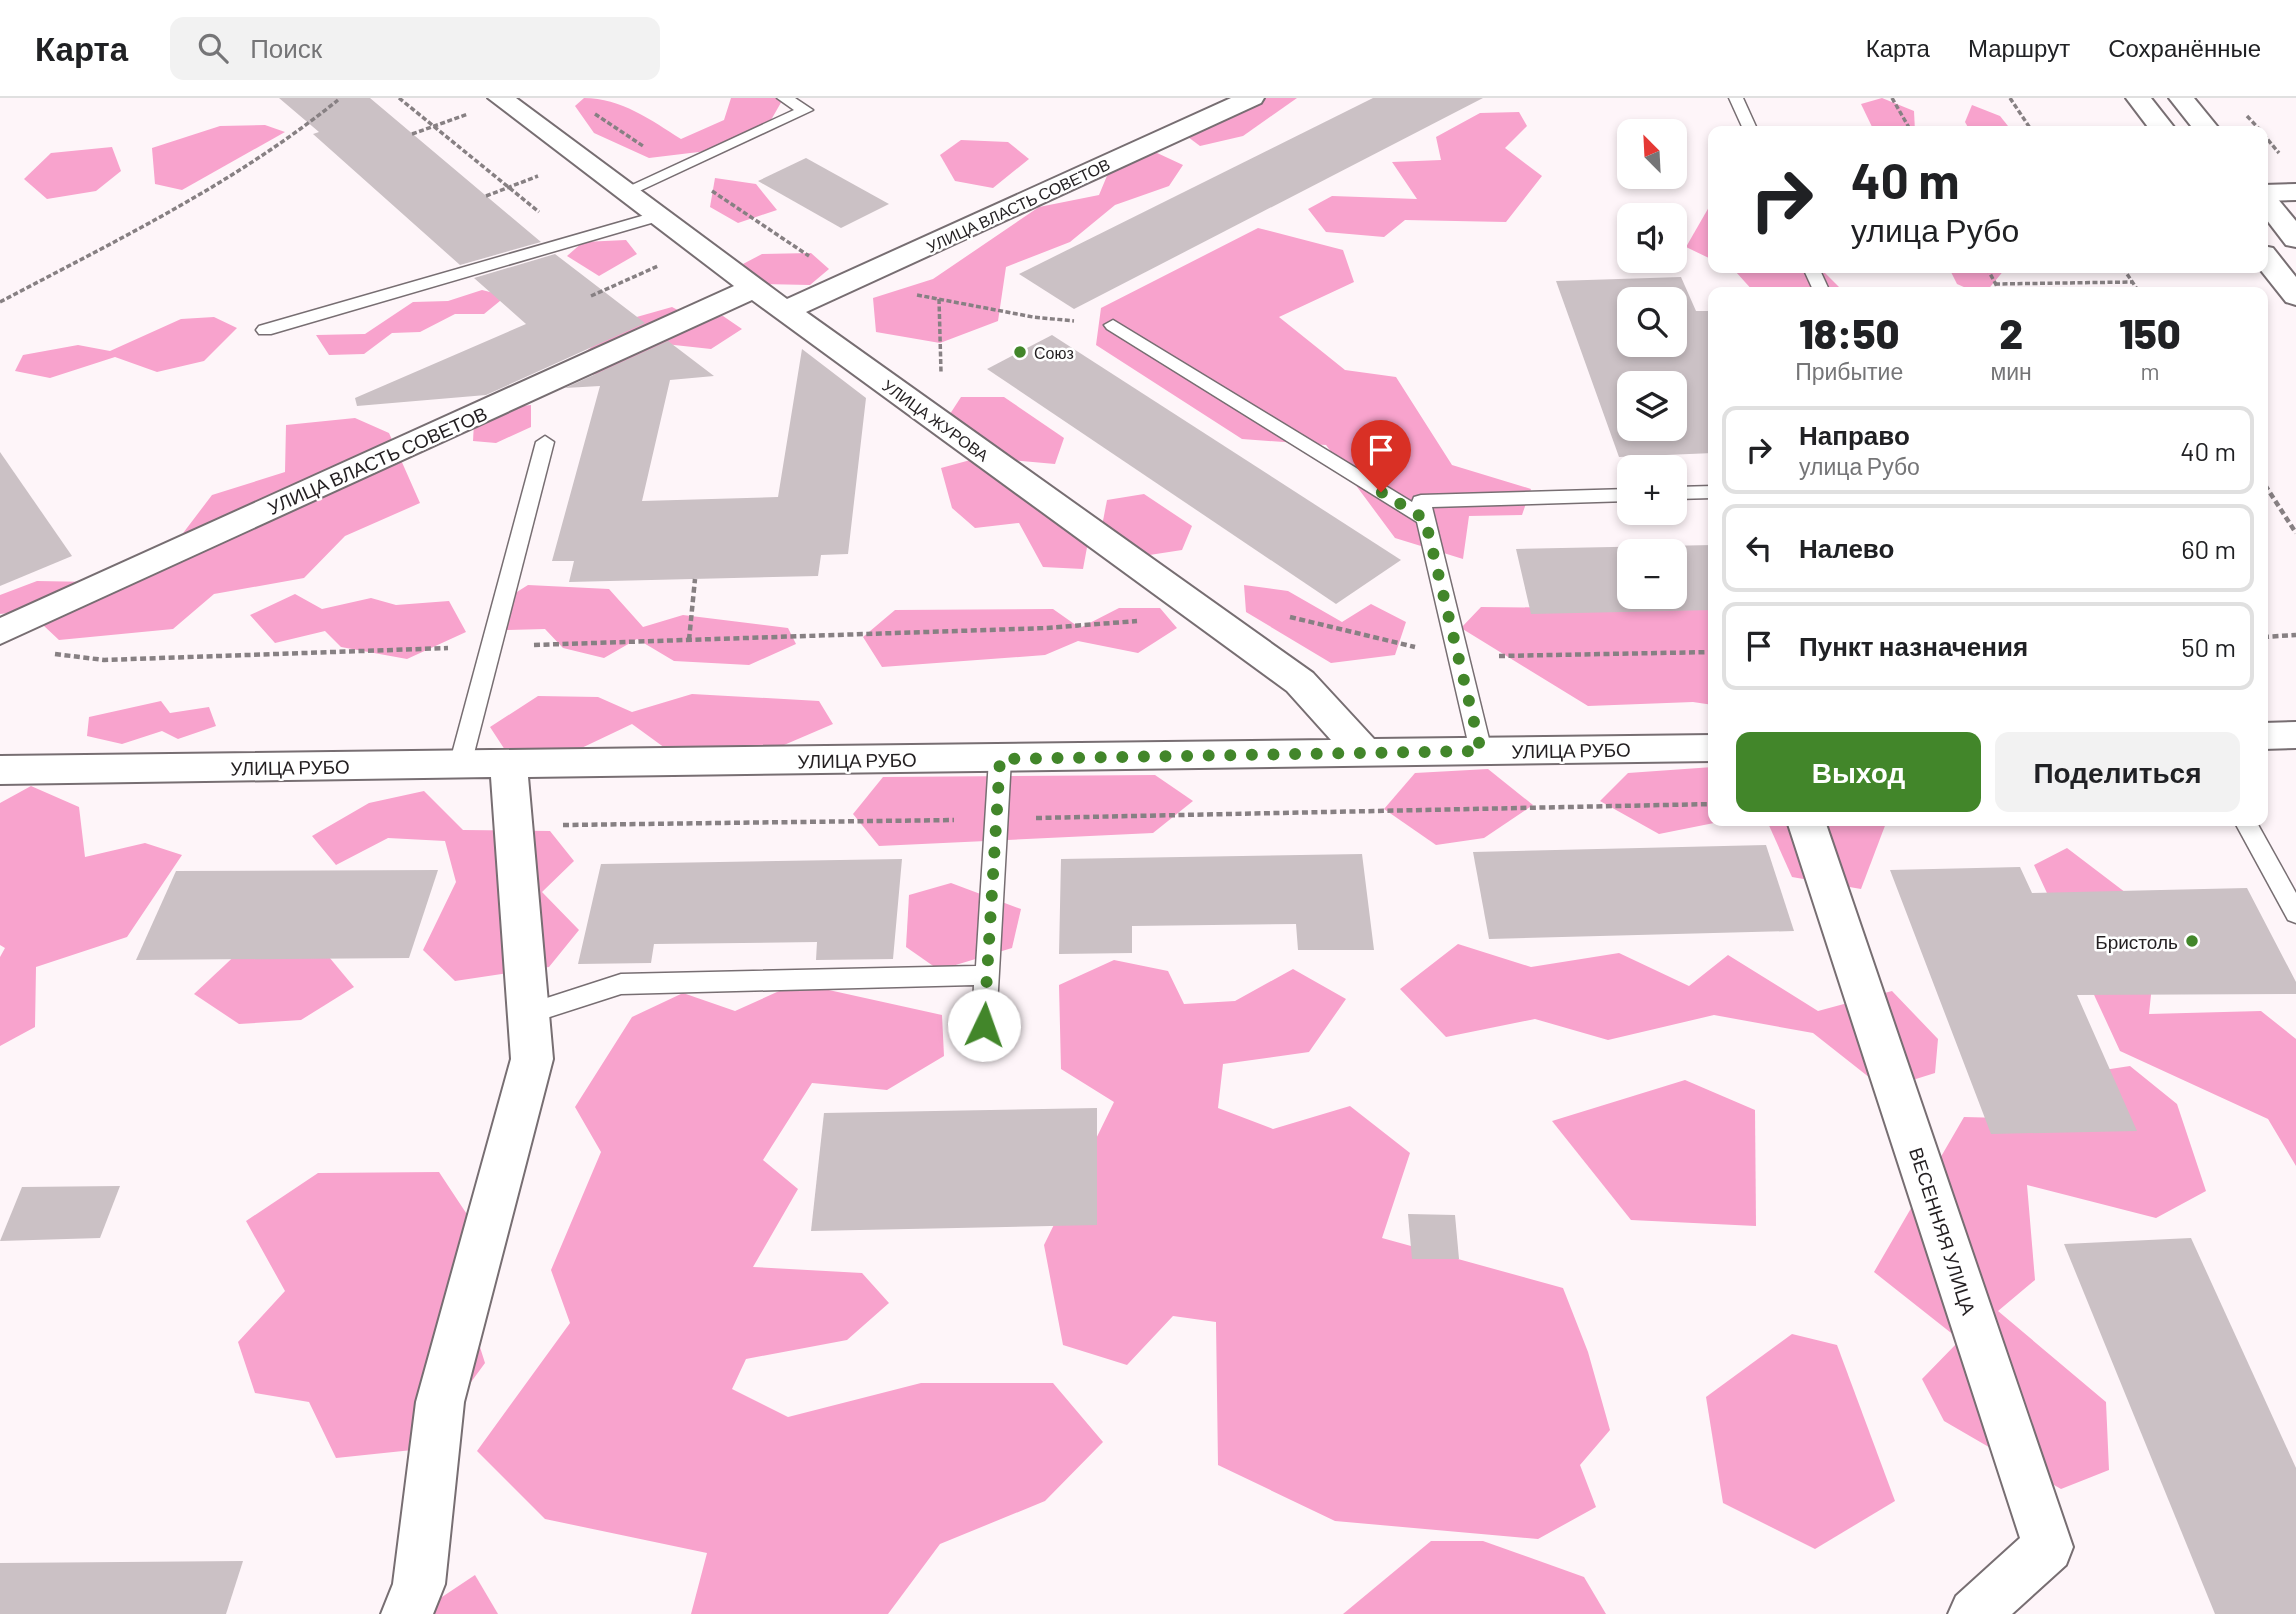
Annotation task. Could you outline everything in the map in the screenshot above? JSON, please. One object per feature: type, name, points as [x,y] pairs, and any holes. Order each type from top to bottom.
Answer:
[{"type":"street","name":"УЛИЦА ВЛАСТЬ СОВЕТОВ","points":[[785,311],[1252,98]]},
{"type":"street","points":[[2138,98],[2160,126]]},
{"type":"street","points":[[2181,98],[2204,126]]},
{"type":"street","name":"УЛИЦА ЖУРОВА","points":[[502,99],[785,311],[1300,682],[1364,752]]},
{"type":"street","points":[[2268,195],[2296,192]]},
{"type":"street","points":[[2268,202],[2296,239]]},
{"type":"street","points":[[2268,260],[2296,296]]},
{"type":"street","name":"УЛИЦА ВЛАСТЬ СОВЕТОВ","points":[[0,632],[754,288]]},
{"type":"street","points":[[2268,737],[2296,735]]},
{"type":"street","name":"УЛИЦА РУБО","points":[[0,770],[1708,748]]},
{"type":"street","points":[[407,1614],[419,1584],[440,1402],[532,1059],[508,764]]},
{"type":"street","name":"ВЕСЕННЯЯ УЛИЦА","points":[[1808,826],[2048,1547],[1974,1614]]},
{"type":"lane","points":[[627,191],[806,110],[785,98]]},
{"type":"lane","points":[[1736,98],[1749,126]]},
{"type":"lane","points":[[265,330],[659,216]]},
{"type":"lane","points":[[1114,326],[1425,519]]},
{"type":"lane","points":[[460,765],[545,442]]},
{"type":"lane","points":[[1687,493],[1708,492]]},
{"type":"lane","points":[[1481,751],[1421,501],[1617,495]]},
{"type":"lane","points":[[984,1025],[1000,759]]},
{"type":"lane","points":[[2248,826],[2296,914]]},
{"type":"lane","points":[[528,1014],[621,984],[986,975]]},
{"type":"path","points":[[399,98],[575,242]]},
{"type":"path","points":[[1892,98],[1908,126]]},
{"type":"path","points":[[2010,98],[2029,126]]},
{"type":"path","points":[[412,134],[502,99]]},
{"type":"path","points":[[0,302],[209,191],[298,132],[338,100]]},
{"type":"path","points":[[486,196],[582,159]]},
{"type":"path","points":[[592,296],[700,248]]},
{"type":"path","points":[[1989,273],[1997,287]]},
{"type":"path","points":[[2126,273],[2136,287]]},
{"type":"path","points":[[849,282],[1033,317],[1114,326]]},
{"type":"path","points":[[1995,284],[2132,282]]},
{"type":"path","points":[[939,299],[941,376]]},
{"type":"path","points":[[2268,490],[2296,533]]},
{"type":"path","points":[[689,639],[695,579]]},
{"type":"path","points":[[1280,610],[1292,617]]},
{"type":"path","points":[[52,653],[104,660],[1047,628],[1207,615],[1292,617],[1458,657],[1708,652]]},
{"type":"path","points":[[2268,637],[2296,635]]},
{"type":"path","points":[[513,825],[996,819],[1708,804]]},
{"type":"shaded area","points":[[584,98],[623,106],[681,139],[724,120],[731,98],[793,98],[783,99],[767,127],[707,151],[649,158],[594,133],[575,106]]},
{"type":"shaded area","points":[[1232,98],[1297,98],[1243,136],[1200,146],[1184,134]]},
{"type":"shaded area","points":[[1882,98],[1914,111],[1915,126],[1872,126],[1861,104]]},
{"type":"shaded area","points":[[1972,105],[2000,116],[2008,126],[1967,126],[1965,122]]},
{"type":"shaded area","points":[[1519,112],[1527,126],[1505,148],[1542,176],[1506,222],[1405,220],[1384,237],[1326,232],[1308,209],[1332,196],[1417,199],[1392,162],[1441,160],[1436,137],[1480,113]]},
{"type":"shaded area","points":[[265,125],[285,132],[182,190],[155,184],[152,148],[220,126]]},
{"type":"shaded area","points":[[961,140],[1008,142],[1029,159],[993,188],[955,181],[940,155]]},
{"type":"shaded area","points":[[112,147],[121,171],[96,191],[47,199],[24,179],[51,153]]},
{"type":"shaded area","points":[[1155,152],[1183,165],[1169,186],[1115,205],[1070,242],[1006,267],[998,321],[940,343],[876,332],[873,298],[933,279],[1039,207],[1099,195],[1109,171]]},
{"type":"shaded area","points":[[715,178],[756,184],[777,210],[738,223],[710,207]]},
{"type":"shaded area","points":[[1708,209],[1708,258],[1687,245]]},
{"type":"shaded area","points":[[1258,228],[1343,250],[1354,282],[1279,317],[1345,370],[1396,377],[1452,465],[1531,489],[1522,515],[1469,516],[1463,559],[1395,538],[1326,445],[1242,439],[1096,345],[1101,308]]},
{"type":"shaded area","points":[[626,240],[637,254],[599,276],[567,256],[583,242]]},
{"type":"shaded area","points":[[811,253],[829,269],[810,285],[761,284],[743,264],[762,254]]},
{"type":"shaded area","points":[[1737,273],[1825,273],[1839,287],[1750,287]]},
{"type":"shaded area","points":[[1952,273],[2002,273],[1990,287],[1964,287],[1957,284]]},
{"type":"shaded area","points":[[482,290],[506,296],[484,314],[455,314],[420,332],[392,333],[364,354],[329,355],[316,335],[365,334],[413,302],[448,301]]},
{"type":"shaded area","points":[[672,307],[695,319],[723,316],[742,329],[711,349],[665,344],[636,368],[585,376],[580,356],[626,320]]},
{"type":"shaded area","points":[[214,317],[237,328],[204,361],[157,372],[115,357],[50,378],[15,371],[23,355],[78,345],[110,351],[181,319]]},
{"type":"shaded area","points":[[961,397],[1004,397],[1064,438],[1055,464],[1009,460],[948,417]]},
{"type":"shaded area","points":[[531,405],[531,427],[496,443],[473,441],[474,423],[504,408]]},
{"type":"shaded area","points":[[355,418],[389,433],[420,503],[345,536],[304,578],[214,594],[173,629],[59,640],[28,611],[0,614],[0,595],[37,581],[93,582],[171,549],[212,495],[285,472],[286,425]]},
{"type":"shaded area","points":[[974,459],[1088,542],[1083,569],[1043,567],[1019,523],[975,528],[952,508],[941,468]]},
{"type":"shaded area","points":[[1144,494],[1192,526],[1182,550],[1143,556],[1102,526],[1107,500]]},
{"type":"shaded area","points":[[528,585],[609,589],[643,627],[683,615],[788,628],[796,644],[749,665],[674,661],[637,639],[604,658],[563,648],[545,629],[505,630],[493,607]]},
{"type":"shaded area","points":[[1244,585],[1288,591],[1342,622],[1371,604],[1406,622],[1395,655],[1331,663],[1246,612]]},
{"type":"shaded area","points":[[295,594],[322,609],[371,598],[396,605],[449,601],[466,632],[407,659],[341,647],[325,631],[275,643],[250,615]]},
{"type":"shaded area","points":[[1481,607],[1708,609],[1708,704],[1693,702],[1588,706],[1461,628]]},
{"type":"shaded area","points":[[1119,608],[1160,608],[1177,628],[1138,653],[1078,641],[1045,655],[882,667],[863,637],[895,610],[1053,609],[1080,628]]},
{"type":"shaded area","points":[[692,694],[819,701],[833,724],[784,745],[665,748],[632,724],[571,753],[507,753],[490,727],[538,696],[598,697],[632,712]]},
{"type":"shaded area","points":[[161,701],[170,713],[209,707],[216,726],[178,739],[162,731],[122,744],[87,736],[89,717]]},
{"type":"shaded area","points":[[1708,767],[1708,824],[1659,834],[1600,801],[1628,773]]},
{"type":"shaded area","points":[[1488,769],[1533,805],[1484,838],[1436,845],[1384,809],[1415,773]]},
{"type":"shaded area","points":[[1155,775],[1193,801],[1153,833],[879,846],[853,814],[883,777]]},
{"type":"shaded area","points":[[31,786],[79,807],[85,857],[145,843],[182,855],[127,937],[36,967],[35,1027],[0,1046],[0,957],[5,948],[0,945],[0,803]]},
{"type":"shaded area","points":[[424,791],[463,830],[550,831],[574,861],[542,892],[579,930],[549,967],[455,981],[423,950],[456,882],[445,841],[388,838],[336,865],[312,836],[369,803]]},
{"type":"shaded area","points":[[1769,826],[1885,826],[1861,889],[1792,877]]},
{"type":"shaded area","points":[[2067,848],[2159,918],[2149,1014],[2261,1011],[2296,1039],[2296,1166],[2268,1119],[2120,1051],[2034,865]]},
{"type":"shaded area","points":[[951,883],[1021,909],[1012,948],[939,970],[906,947],[909,895]]},
{"type":"shaded area","points":[[1458,944],[1531,967],[1619,953],[1689,986],[1728,955],[1818,1011],[1892,991],[1938,1039],[1935,1073],[1884,1089],[1813,1033],[1714,1015],[1608,1040],[1535,1019],[1446,1037],[1400,989]]},
{"type":"shaded area","points":[[319,945],[354,987],[301,1020],[239,1024],[194,994],[242,949]]},
{"type":"shaded area","points":[[1114,960],[1168,971],[1184,1004],[1235,1001],[1293,969],[1346,999],[1309,1052],[1223,1064],[1218,1108],[1273,1129],[1350,1106],[1410,1153],[1382,1238],[1563,1288],[1588,1352],[1610,1430],[1580,1465],[1596,1507],[1538,1539],[1335,1521],[1218,1465],[1216,1322],[1173,1316],[1127,1365],[1063,1345],[1044,1245],[1114,1102],[1061,1069],[1059,985]]},
{"type":"shaded area","points":[[797,983],[942,1015],[944,1056],[887,1090],[812,1083],[763,1160],[798,1189],[753,1267],[862,1273],[889,1303],[847,1340],[746,1359],[732,1389],[788,1417],[921,1383],[1053,1383],[1103,1442],[1045,1501],[940,1544],[888,1614],[691,1614],[707,1553],[545,1519],[477,1451],[570,1323],[551,1270],[601,1152],[575,1107],[632,1017],[683,993],[735,1011]]},
{"type":"shaded area","points":[[2130,1066],[2177,1104],[2206,1191],[2156,1218],[2027,1185],[2035,1280],[1998,1311],[2106,1402],[2109,1470],[2061,1489],[1944,1421],[1922,1379],[1960,1340],[1874,1272],[1964,1117],[2087,1120],[2071,1075]]},
{"type":"shaded area","points":[[1685,1080],[1755,1110],[1756,1226],[1631,1220],[1552,1121]]},
{"type":"shaded area","points":[[439,1172],[476,1228],[458,1278],[485,1363],[422,1449],[336,1458],[309,1402],[255,1393],[238,1342],[285,1291],[246,1221],[318,1173]]},
{"type":"shaded area","points":[[1792,1334],[1837,1345],[1895,1501],[1815,1549],[1723,1503],[1706,1397]]},
{"type":"shaded area","points":[[1431,1541],[1483,1541],[1584,1577],[1606,1614],[1343,1614]]},
{"type":"shaded area","points":[[475,1575],[498,1614],[420,1614],[421,1611]]},
{"type":"building","points":[[279,98],[370,98],[541,242],[460,265],[313,134],[319,132]]},
{"type":"building","points":[[1373,98],[1483,98],[1074,309],[1019,274]]},
{"type":"building","points":[[806,158],[889,204],[841,228],[758,181]]},
{"type":"building","points":[[555,254],[645,323],[486,395],[357,406],[355,398],[526,324],[474,278]]},
{"type":"building","points":[[1681,277],[1685,287],[1617,287],[1617,357],[1687,357],[1687,291],[1696,311],[1708,311],[1708,453],[1618,455],[1556,281]]},
{"type":"building","points":[[1052,335],[1401,560],[1336,604],[987,369]]},
{"type":"building","points":[[668,341],[714,376],[670,380],[642,501],[778,497],[802,349],[866,398],[848,554],[821,555],[818,576],[569,582],[574,561],[552,561],[600,386],[565,388]]},
{"type":"building","points":[[0,452],[72,556],[0,586]]},
{"type":"building","points":[[1708,545],[1708,610],[1531,614],[1516,549],[1617,547],[1617,609],[1687,609],[1687,546]]},
{"type":"building","points":[[1766,845],[1794,931],[1489,939],[1473,852]]},
{"type":"building","points":[[1362,854],[1374,950],[1298,950],[1296,924],[1132,926],[1132,953],[1059,954],[1061,859]]},
{"type":"building","points":[[902,859],[893,959],[816,960],[817,942],[654,944],[651,963],[578,964],[601,864]]},
{"type":"building","points":[[2020,867],[2032,893],[2247,888],[2296,982],[2296,994],[2077,995],[2137,1131],[1991,1134],[1890,870]]},
{"type":"building","points":[[438,870],[409,958],[136,960],[176,871]]},
{"type":"building","points":[[1097,1108],[1097,1225],[811,1231],[824,1113]]},
{"type":"building","points":[[120,1186],[100,1238],[0,1241],[22,1187]]},
{"type":"building","points":[[1408,1214],[1455,1215],[1459,1259],[1412,1259]]},
{"type":"building","points":[[2191,1238],[2296,1468],[2296,1614],[2215,1614],[2064,1244]]},
{"type":"building","points":[[243,1561],[226,1614],[0,1614],[0,1563]]},
{"type":"place","name":"Союз","points":[[1020,352]]},
{"type":"place","name":"Бристоль","points":[[2192,941]]},
{"type":"route","points":[[984,1025],[1000,759],[1481,751],[1425,519],[1381,492]]}]
